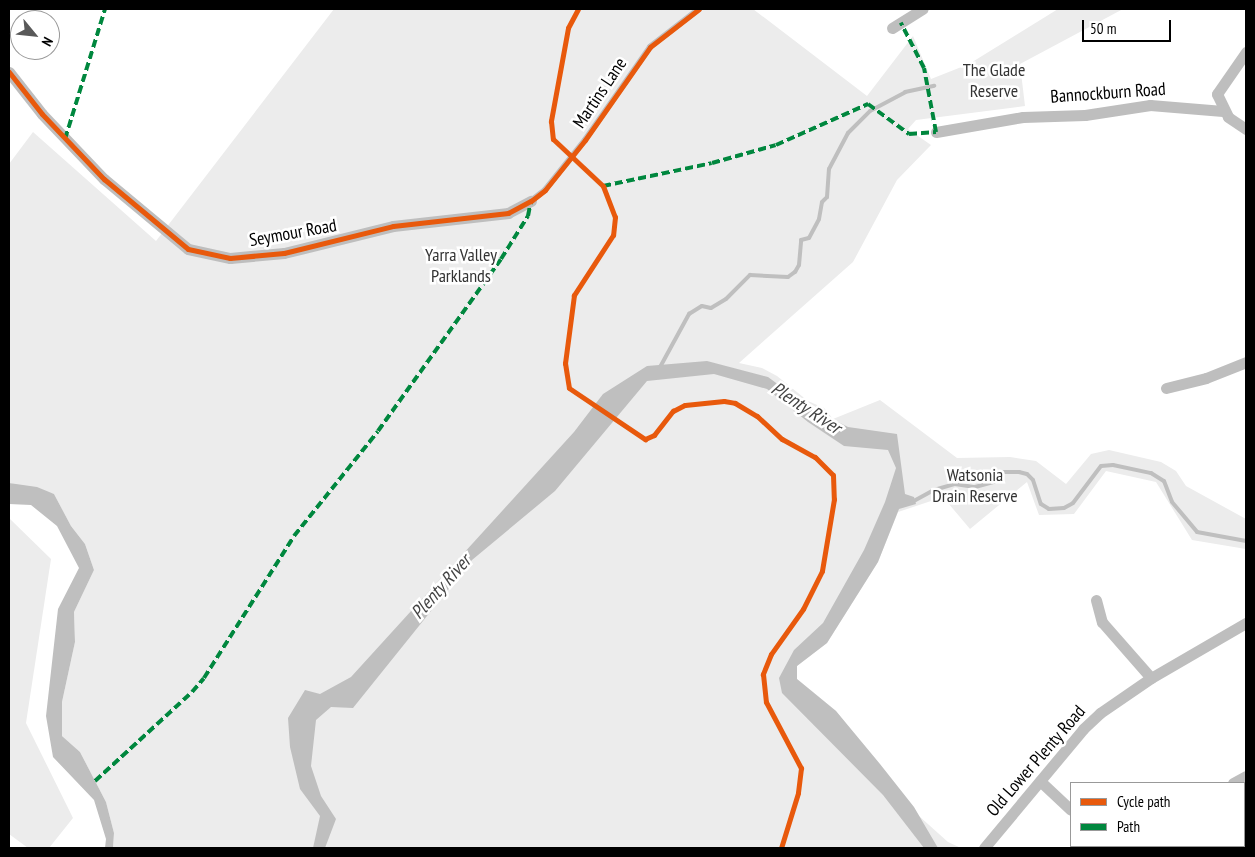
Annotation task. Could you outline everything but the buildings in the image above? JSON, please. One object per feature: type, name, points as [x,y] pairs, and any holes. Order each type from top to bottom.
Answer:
[{"type":"street","points":[[892,28],[922,9]]},
{"type":"street","points":[[1246,52],[1219,88],[1218,101],[1224,111],[1246,130]]},
{"type":"street","name":"Seymour Road","points":[[9,72],[42,114],[104,179],[188,249],[230,258],[284,253],[393,226],[508,213],[531,201]]},
{"type":"street","name":"Bannockburn Road","points":[[936,132],[1016,118],[1085,115],[1150,105],[1224,111]]},
{"type":"street","points":[[1166,388],[1206,378],[1246,362]]},
{"type":"street","points":[[1096,600],[1102,622],[1151,678]]},
{"type":"street","name":"Old Lower Plenty Road","points":[[984,848],[1083,729],[1151,678],[1246,623]]},
{"type":"street","points":[[1235,782],[1246,776]]},
{"type":"street","points":[[1040,781],[1070,809]]},
{"type":"lane","name":"Martins Lane","points":[[531,201],[545,190],[585,140],[650,47],[699,9]]},
{"type":"green space","name":"Yarra Valley Parklands","points":[[334,9],[753,9],[867,96],[913,36],[931,79],[969,64],[1058,9],[1123,9],[1020,64],[1025,106],[916,120],[908,129],[931,145],[897,180],[853,262],[739,363],[762,368],[777,376],[808,401],[824,408],[833,419],[880,400],[957,458],[1010,457],[1036,461],[1066,484],[1091,454],[1109,450],[1161,462],[1176,471],[1186,486],[1246,519],[1246,549],[1192,540],[1156,482],[1106,471],[1074,514],[1039,515],[1027,482],[970,529],[943,497],[898,512],[878,562],[827,643],[797,666],[797,679],[836,711],[919,816],[948,842],[961,848],[113,848],[114,833],[106,802],[80,752],[62,736],[62,702],[75,642],[74,612],[94,570],[85,544],[71,526],[54,494],[9,483],[9,164],[33,132],[156,241]]},
{"type":"green space","points":[[9,518],[51,559],[26,723],[73,818],[49,848],[28,848],[9,834]]},
{"type":"water","name":"Plenty River","points":[[707,361],[768,377],[810,408],[848,427],[897,434],[905,494],[914,497],[916,504],[899,509],[878,562],[827,643],[797,666],[797,679],[836,711],[914,807],[938,848],[924,848],[883,795],[782,693],[779,678],[794,650],[823,623],[864,550],[885,502],[896,468],[888,450],[844,446],[808,422],[767,389],[714,374],[647,381],[555,491],[472,560],[353,708],[331,707],[316,720],[311,766],[321,796],[336,819],[325,848],[313,848],[320,816],[300,789],[290,747],[288,718],[305,690],[320,694],[351,677],[574,432],[603,394],[647,366]]},
{"type":"water","points":[[9,483],[37,487],[54,494],[71,526],[85,544],[94,570],[74,612],[75,642],[62,702],[62,736],[80,752],[106,802],[114,833],[113,848],[105,848],[106,839],[94,800],[53,757],[46,716],[58,609],[79,568],[57,526],[31,505],[9,504]]},
{"type":"waterway","points":[[659,369],[689,314],[702,306],[711,308],[726,299],[750,275],[788,277],[795,272],[799,265],[801,240],[809,238],[819,219],[822,202],[827,197],[829,169],[848,133],[870,111],[905,92],[934,86]]},
{"type":"waterway","points":[[912,502],[934,490],[955,484],[975,487],[994,482],[1003,472],[1019,472],[1027,474],[1033,480],[1041,504],[1049,509],[1064,508],[1073,503],[1101,466],[1113,465],[1151,473],[1164,481],[1172,502],[1197,532],[1246,541]]},
{"type":"marked path","points":[[65,139],[105,9]]},
{"type":"marked path","points":[[603,186],[712,163],[776,145],[868,104],[909,134],[936,132],[924,68],[901,23]]},
{"type":"marked path","points":[[95,781],[192,692],[204,678],[294,536],[378,431],[501,259],[528,216],[531,201]]},
{"type":"cycle path","points":[[578,9],[568,28],[551,121],[553,139],[603,186],[615,217],[613,235],[574,295],[565,363],[569,388],[645,439],[654,435],[673,411],[685,405],[724,401],[735,403],[757,416],[782,439],[815,457],[833,475],[834,499],[822,571],[803,609],[771,654],[763,674],[766,702],[801,768],[798,793],[781,848]]},
{"type":"cycle path","points":[[9,72],[42,114],[104,179],[188,249],[230,258],[284,253],[393,226],[508,213],[531,201],[545,190],[585,140],[650,47],[699,9]]},
{"type":"park label","name":"The Glade Reserve","points":[[994,81]]},
{"type":"park label","name":"Watsonia Drain Reserve","points":[[975,486]]}]
